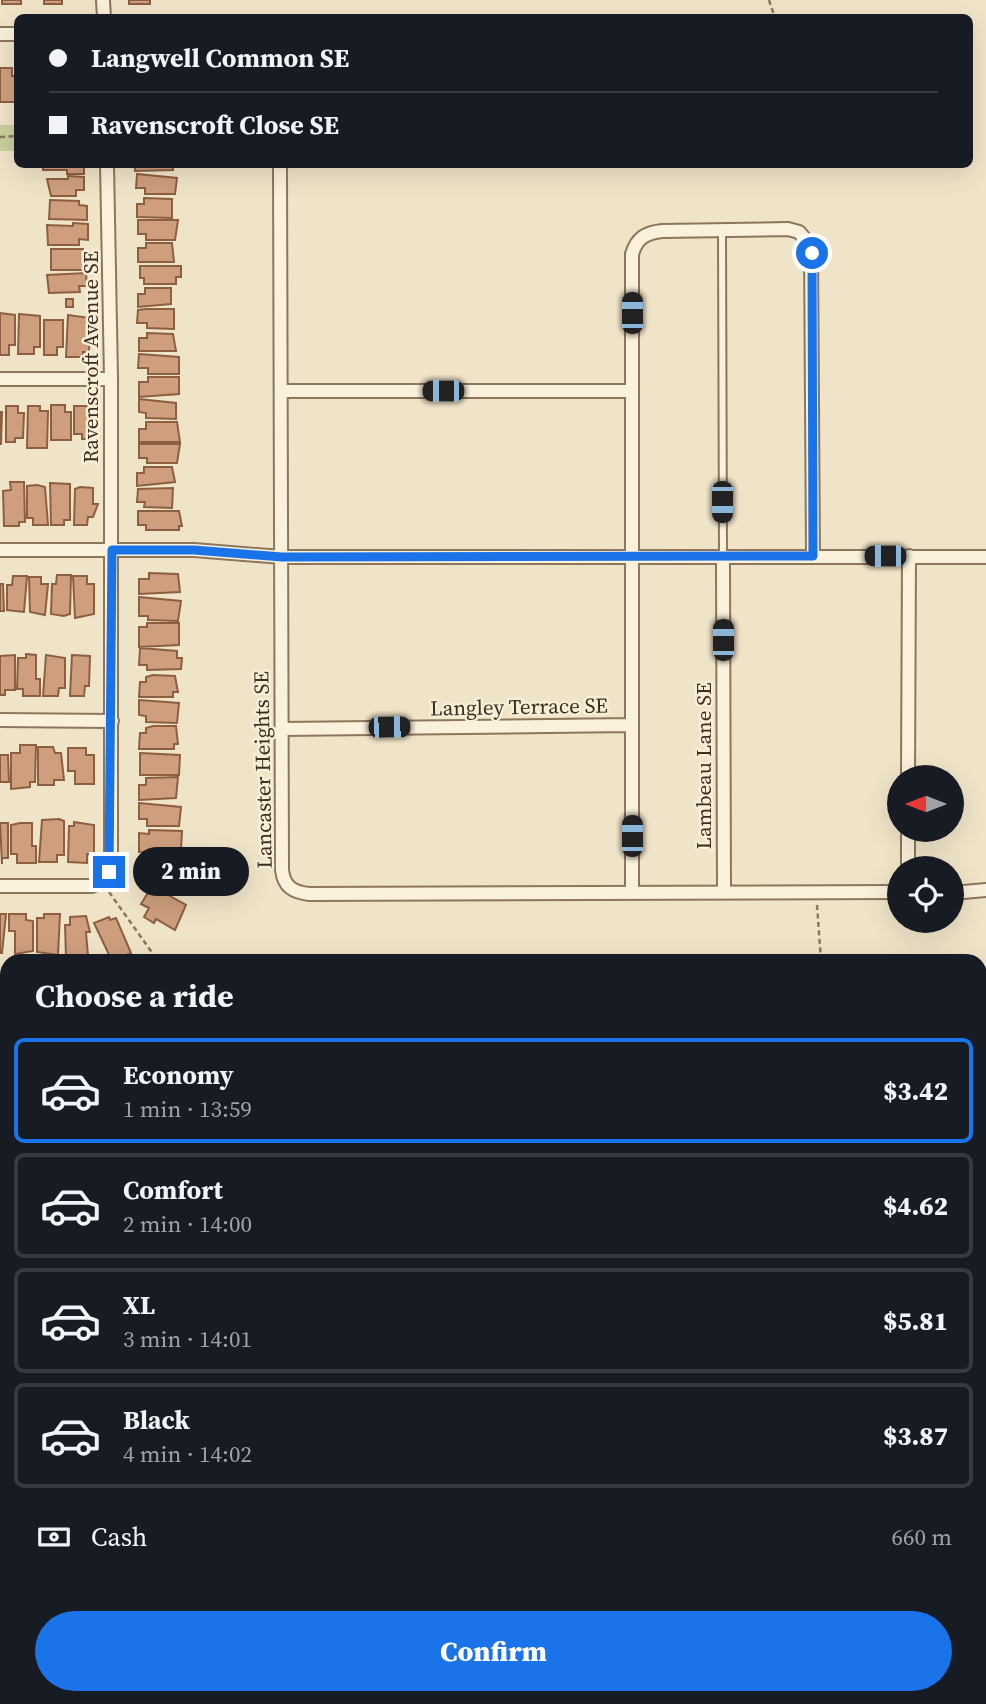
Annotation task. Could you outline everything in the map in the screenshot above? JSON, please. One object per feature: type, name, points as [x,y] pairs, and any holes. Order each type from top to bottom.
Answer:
[{"type":"street","name":"Ravenscroft Avenue SE","points":[[100,883],[111,866],[112,550],[107,168]]},
{"type":"street","name":"Lancaster Heights SE","points":[[280,168],[281,729],[282,870],[285,883],[291,890],[309,894],[887,892]]},
{"type":"street","points":[[632,891],[632,391],[635,246],[639,239],[654,232],[794,230],[806,237],[811,246],[813,556]]},
{"type":"street","points":[[0,379],[111,379]]},
{"type":"street","points":[[282,391],[632,391]]},
{"type":"street","points":[[0,550],[194,550],[282,557],[986,556]]},
{"type":"street","name":"Lambeau Lane SE","points":[[723,556],[724,891]]},
{"type":"street","points":[[908,765],[909,556]]},
{"type":"street","points":[[0,720],[111,721]]},
{"type":"street","name":"Langley Terrace SE","points":[[281,729],[631,724]]},
{"type":"street","points":[[0,886],[92,886],[100,883]]},
{"type":"street","points":[[964,891],[986,890]]},
{"type":"lane","points":[[722,230],[723,556]]},
{"type":"path","points":[[100,883],[153,954]]},
{"type":"path","points":[[817,904],[821,954]]},
{"type":"green space","points":[[0,125],[14,125],[14,151],[0,151]]},
{"type":"building","points":[[2,0],[21,0],[21,4],[2,4]]},
{"type":"building","points":[[44,0],[62,0],[62,4],[44,4]]},
{"type":"building","points":[[129,0],[150,0],[150,4],[129,4]]},
{"type":"building","points":[[0,68],[12,68],[14,102],[0,102]]},
{"type":"building","points":[[84,168],[84,174],[67,174],[67,170],[43,170]]},
{"type":"building","points":[[135,168],[173,168],[173,170],[135,171]]},
{"type":"building","points":[[137,174],[177,178],[175,194],[145,194],[145,188],[136,188]]},
{"type":"building","points":[[68,176],[84,177],[84,190],[76,190],[76,196],[51,196],[47,179],[68,179]]},
{"type":"building","points":[[144,198],[172,199],[172,218],[137,217],[137,204],[144,204]]},
{"type":"building","points":[[50,200],[79,201],[79,205],[87,206],[87,220],[49,219]]},
{"type":"building","points":[[138,220],[178,220],[175,240],[146,240],[146,234],[138,234]]},
{"type":"building","points":[[73,223],[88,224],[88,240],[79,239],[79,245],[48,245],[47,225],[73,226]]},
{"type":"building","points":[[146,243],[172,243],[174,262],[138,262],[138,248],[146,248]]},
{"type":"building","points":[[51,249],[83,249],[83,255],[89,255],[89,270],[51,270]]},
{"type":"building","points":[[140,266],[181,266],[181,277],[176,277],[176,284],[144,284],[144,278],[140,278]]},
{"type":"building","points":[[86,273],[87,286],[79,286],[80,292],[49,293],[47,275]]},
{"type":"building","points":[[145,288],[171,288],[171,304],[138,307],[138,294],[145,294]]},
{"type":"building","points":[[66,299],[73,299],[73,307],[66,307]]},
{"type":"building","points":[[174,309],[174,329],[147,328],[147,323],[137,323],[138,310]]},
{"type":"building","points":[[0,313],[15,315],[15,345],[9,345],[9,355],[0,355]]},
{"type":"building","points":[[19,314],[40,316],[40,347],[34,347],[34,354],[18,354]]},
{"type":"building","points":[[68,315],[90,318],[89,352],[83,352],[83,357],[66,357]]},
{"type":"building","points":[[44,320],[63,320],[63,347],[57,347],[57,355],[44,355]]},
{"type":"building","points":[[147,333],[173,334],[176,351],[139,351],[139,338],[147,338]]},
{"type":"building","points":[[139,354],[179,357],[179,374],[148,374],[148,368],[138,368]]},
{"type":"building","points":[[148,377],[179,377],[179,394],[139,397],[139,382],[148,382]]},
{"type":"building","points":[[139,399],[176,403],[176,419],[146,418],[146,413],[139,412]]},
{"type":"building","points":[[51,405],[65,405],[65,412],[71,412],[71,440],[51,440]]},
{"type":"building","points":[[6,406],[18,406],[18,413],[24,413],[23,438],[15,438],[15,442],[6,442]]},
{"type":"building","points":[[28,406],[40,406],[40,411],[48,411],[47,448],[27,448]]},
{"type":"building","points":[[74,406],[87,406],[87,411],[92,411],[92,439],[82,439],[82,434],[74,434]]},
{"type":"building","points":[[2,412],[1,444],[0,444]]},
{"type":"building","points":[[146,422],[177,422],[180,442],[139,442],[139,429],[146,429]]},
{"type":"building","points":[[139,444],[180,444],[177,463],[147,463],[147,458],[139,458]]},
{"type":"building","points":[[144,467],[172,467],[175,482],[137,486],[137,473],[144,473]]},
{"type":"building","points":[[10,482],[24,482],[25,522],[19,522],[19,526],[4,526],[3,491],[11,490]]},
{"type":"building","points":[[50,483],[70,484],[70,520],[64,520],[64,525],[51,525]]},
{"type":"building","points":[[27,486],[45,487],[48,525],[33,525],[33,518],[27,518]]},
{"type":"building","points":[[93,488],[93,504],[98,504],[93,517],[88,517],[87,525],[74,525],[75,489]]},
{"type":"building","points":[[173,488],[172,508],[144,507],[145,502],[137,502],[138,489]]},
{"type":"building","points":[[138,511],[179,511],[182,526],[179,526],[179,530],[146,530],[146,525],[138,525]]},
{"type":"building","points":[[149,573],[178,574],[180,592],[139,594],[139,579],[149,579]]},
{"type":"building","points":[[57,575],[71,575],[70,614],[64,616],[51,614],[52,584],[56,584]]},
{"type":"building","points":[[13,576],[27,576],[24,612],[7,610],[7,585],[12,585]]},
{"type":"building","points":[[73,576],[87,576],[87,584],[94,584],[94,614],[75,618]]},
{"type":"building","points":[[29,577],[41,577],[41,584],[48,584],[45,615],[30,612]]},
{"type":"building","points":[[0,584],[3,584],[4,611],[0,611]]},
{"type":"building","points":[[139,597],[181,601],[178,621],[148,620],[148,616],[139,616]]},
{"type":"building","points":[[147,623],[179,623],[179,645],[139,647],[139,627],[147,627]]},
{"type":"building","points":[[140,648],[177,651],[177,658],[182,658],[181,669],[147,670],[147,665],[139,665]]},
{"type":"building","points":[[26,654],[36,655],[36,679],[40,679],[40,696],[23,696],[23,689],[17,689],[18,658],[26,658]]},
{"type":"building","points":[[15,655],[15,690],[5,690],[5,695],[0,695],[0,656]]},
{"type":"building","points":[[46,655],[65,658],[65,688],[59,688],[58,696],[43,696]]},
{"type":"building","points":[[72,655],[90,656],[89,686],[85,686],[84,696],[70,696]]},
{"type":"building","points":[[175,676],[178,692],[173,692],[173,697],[139,697],[140,682],[146,682],[146,677]]},
{"type":"building","points":[[139,700],[179,703],[177,723],[146,722],[146,716],[139,715]]},
{"type":"building","points":[[176,726],[178,744],[174,744],[174,749],[139,749],[140,733],[146,733],[146,728]]},
{"type":"building","points":[[20,745],[36,745],[35,782],[30,782],[30,787],[11,789],[11,753],[20,753]]},
{"type":"building","points":[[38,747],[53,747],[55,753],[61,753],[64,780],[54,780],[54,785],[38,785]]},
{"type":"building","points":[[68,748],[86,748],[86,755],[94,755],[94,784],[75,784],[75,771],[68,771]]},
{"type":"building","points":[[140,753],[180,755],[179,775],[140,775]]},
{"type":"building","points":[[0,755],[8,755],[9,782],[0,782]]},
{"type":"building","points":[[178,777],[176,798],[139,800],[139,785],[146,785],[146,778]]},
{"type":"building","points":[[139,803],[181,807],[179,826],[147,826],[147,819],[139,819]]},
{"type":"building","points":[[42,820],[64,821],[64,855],[57,855],[57,862],[39,862]]},
{"type":"building","points":[[74,822],[94,825],[94,855],[87,854],[87,863],[68,862],[69,826],[74,826]]},
{"type":"building","points":[[0,823],[8,823],[8,858],[2,858],[2,864]]},
{"type":"building","points":[[32,823],[32,846],[36,846],[36,863],[17,863],[17,854],[11,854],[11,825]]},
{"type":"building","points":[[149,830],[182,831],[181,850],[139,852],[139,833],[149,834]]},
{"type":"building","points":[[154,856],[188,859],[186,880],[172,878],[171,882],[177,882],[177,886],[154,886],[154,880],[146,880],[147,863],[154,864]]},
{"type":"building","points":[[152,886],[186,905],[175,930],[156,919],[154,923],[144,917],[149,908],[141,904]]},
{"type":"building","points":[[0,914],[6,914],[2,953],[0,953]]},
{"type":"building","points":[[9,914],[26,914],[26,920],[33,921],[33,951],[15,954],[15,931],[9,931]]},
{"type":"building","points":[[44,914],[60,914],[58,954],[37,952],[37,918],[44,918]]},
{"type":"building","points":[[86,916],[90,932],[86,932],[88,954],[66,954],[65,925],[70,925],[70,917]]},
{"type":"building","points":[[109,917],[110,920],[116,918],[131,953],[109,954],[94,923]]},
{"type":"route","points":[[109,872],[112,550],[194,550],[282,557],[813,556],[812,253]]}]
